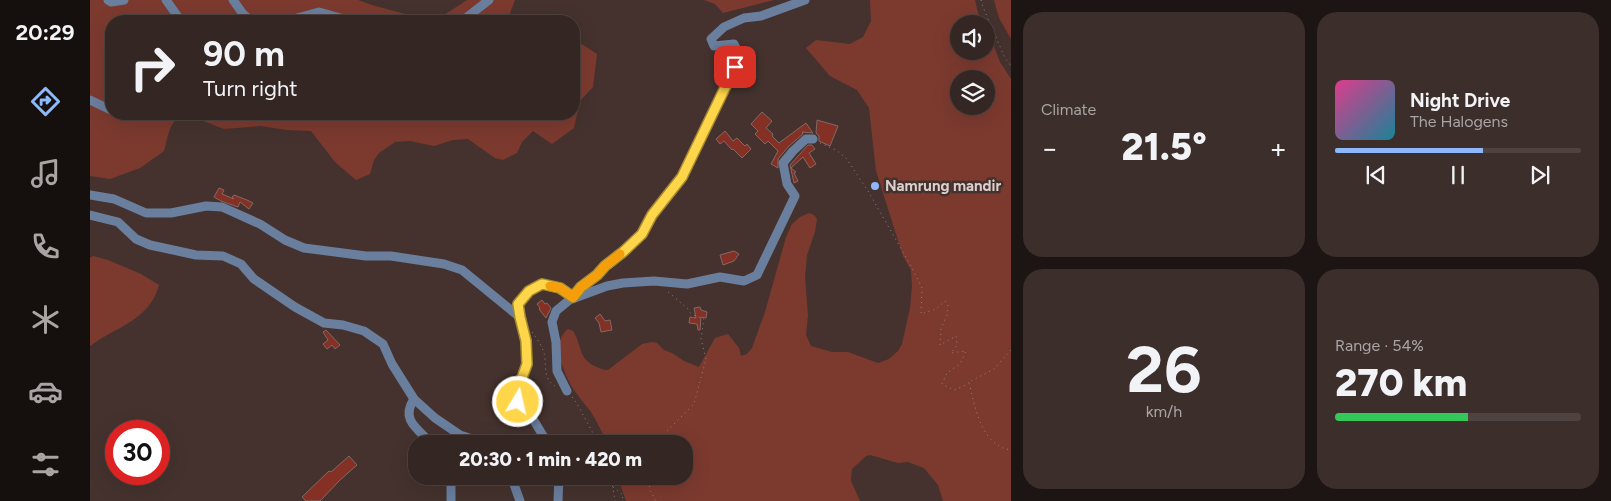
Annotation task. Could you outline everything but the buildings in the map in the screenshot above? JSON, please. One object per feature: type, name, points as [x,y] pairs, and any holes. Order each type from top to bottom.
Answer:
[{"type":"street","points":[[108,0],[111,2],[124,0]]},
{"type":"street","points":[[166,0],[177,15]]},
{"type":"street","points":[[233,0],[243,15]]},
{"type":"street","points":[[470,15],[489,0]]},
{"type":"street","points":[[567,391],[556,371],[556,342],[552,322],[556,311],[642,234],[652,215],[682,177],[735,67],[737,59],[738,52],[734,44],[714,46],[711,39],[724,27],[744,18],[762,16],[805,0]]},
{"type":"street","points":[[308,15],[319,12],[330,15]]},
{"type":"street","points":[[90,100],[105,108]]},
{"type":"street","points":[[571,299],[607,286],[623,283],[657,282],[687,284],[720,277],[744,282],[757,275],[795,196],[787,184],[783,163],[806,139],[813,139]]},
{"type":"street","points":[[90,195],[114,199],[146,213],[171,213],[206,206],[222,207],[260,224],[285,240],[304,248],[366,256],[391,256],[444,264],[462,270],[521,318]]},
{"type":"street","points":[[90,215],[118,222],[136,239],[150,246],[196,255],[223,256],[241,264],[254,279],[295,307],[324,323],[343,325],[364,331],[383,344],[392,364],[414,399],[435,418],[460,435]]},
{"type":"street","points":[[543,435],[533,419],[518,402],[518,389],[527,364],[526,341],[518,304],[529,291],[542,284],[560,288],[571,299]]},
{"type":"street","points":[[414,399],[408,408],[409,420],[423,435]]},
{"type":"street","points":[[451,485],[452,501]]},
{"type":"street","points":[[514,485],[520,501]]},
{"type":"street","points":[[558,501],[559,485]]},
{"type":"path","points":[[981,0],[1005,58],[1011,66]]},
{"type":"path","points":[[813,139],[836,150],[846,158],[868,191],[922,288],[921,314],[936,309],[945,301],[948,305],[947,315],[941,329],[940,345],[956,336],[957,344],[951,352],[966,351],[960,364],[947,373],[942,384],[954,390],[966,385],[994,369],[1011,350]]},
{"type":"path","points":[[657,282],[688,309],[691,314],[704,319],[701,339],[706,359],[694,404],[664,435]]},
{"type":"path","points":[[969,382],[975,409],[985,431],[994,444],[1003,449],[1011,450]]},
{"type":"path","points":[[649,485],[656,501]]},
{"type":"path","points":[[613,487],[615,501]]},
{"type":"path","points":[[613,487],[623,495],[622,501]]},
{"type":"path","points":[[653,496],[653,501]]},
{"type":"shaded area","points":[[90,0],[358,0],[409,15],[105,15],[105,120],[175,120],[168,134],[164,151],[140,168],[110,179],[90,176]]},
{"type":"shaded area","points":[[467,0],[515,0],[509,15],[444,15]]},
{"type":"shaded area","points":[[704,0],[774,0],[723,13],[715,4]]},
{"type":"shaded area","points":[[870,0],[975,0],[979,15],[950,15],[950,60],[995,60],[995,49],[1000,62],[1011,79],[1011,501],[943,501],[938,485],[924,468],[908,462],[898,463],[870,455],[866,456],[852,469],[851,481],[860,501],[626,501],[620,485],[693,485],[693,435],[603,435],[591,412],[572,387],[562,366],[559,350],[560,342],[568,329],[573,331],[586,360],[605,370],[608,370],[642,344],[652,342],[657,343],[664,350],[684,361],[699,367],[715,338],[728,334],[739,348],[741,356],[747,354],[752,348],[765,312],[786,237],[792,224],[800,217],[809,213],[817,219],[815,232],[807,255],[805,277],[808,315],[806,335],[811,346],[832,352],[848,352],[878,363],[889,359],[898,351],[902,344],[910,308],[911,270],[903,256],[876,171],[869,108],[857,90],[830,76],[806,48],[816,40],[850,44],[863,37],[871,21]]},
{"type":"shaded area","points":[[994,0],[1011,0],[1011,39],[999,18]]},
{"type":"shaded area","points":[[580,43],[597,54],[593,87],[580,101]]},
{"type":"shaded area","points":[[201,120],[576,120],[574,128],[552,144],[533,131],[522,142],[517,153],[503,160],[495,158],[468,139],[453,140],[434,146],[410,141],[395,142],[379,153],[374,160],[370,174],[356,180],[335,162],[311,131],[261,126],[224,129]]},
{"type":"shaded area","points":[[93,256],[108,260],[141,274],[159,285],[148,307],[140,315],[90,346],[90,258]]},
{"type":"slow traffic","points":[[550,286],[560,288],[573,297],[581,287],[620,254]]},
{"type":"place","name":"Namrung mandir","points":[[875,186]]},
{"type":"route","points":[[518,402],[518,389],[527,364],[526,341],[518,304],[529,291],[542,284],[560,288],[573,297],[581,287],[642,234],[652,215],[682,177],[735,67]]}]
